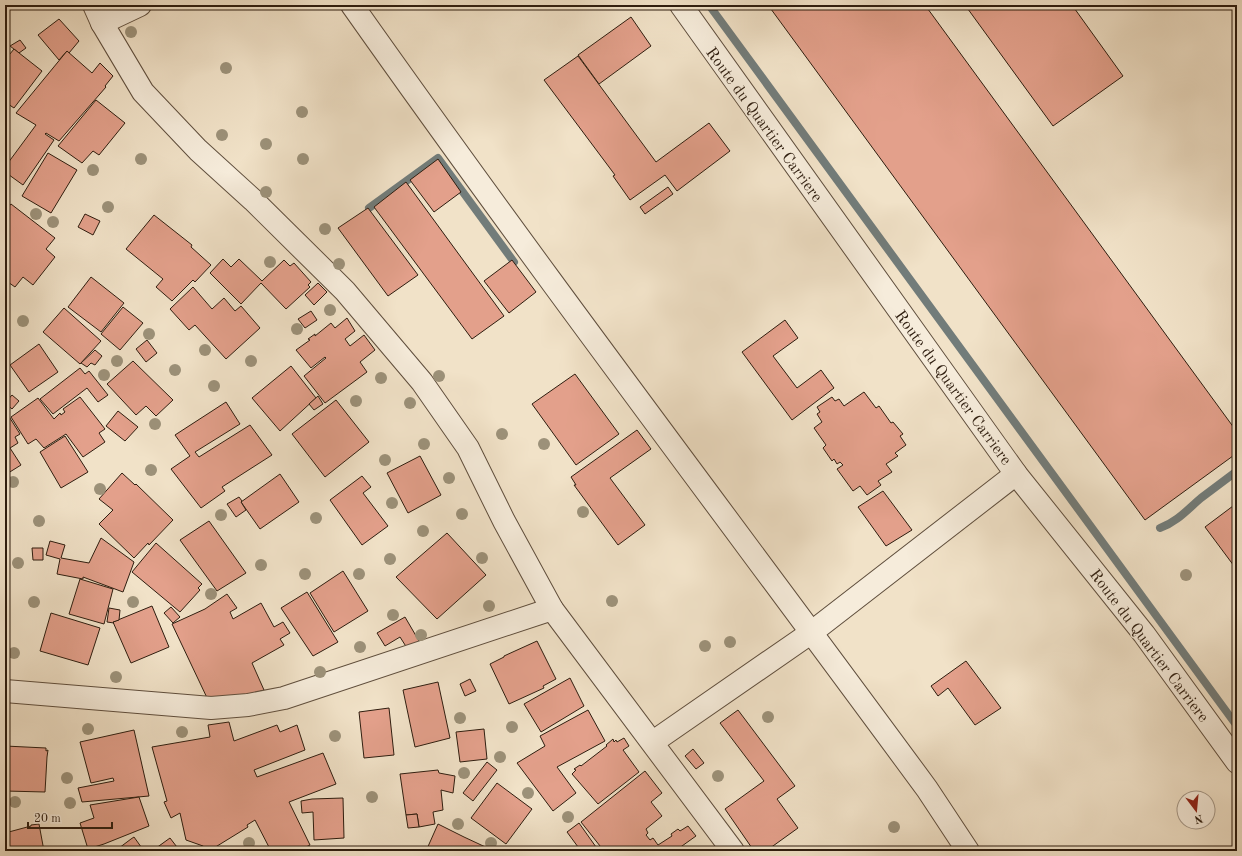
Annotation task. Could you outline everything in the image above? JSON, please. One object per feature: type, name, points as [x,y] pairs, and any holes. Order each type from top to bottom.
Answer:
[{"type":"street","points":[[140,5],[98,14],[143,92],[198,150],[253,200],[345,291],[422,382],[468,448],[504,521],[552,609],[653,742],[733,851]]},
{"type":"street","points":[[352,5],[447,140],[578,319],[812,632],[927,789],[968,851]]},
{"type":"street","name":"Route du Quartier Carriere","points":[[681,5],[1016,474],[1144,634],[1237,762]]},
{"type":"street","points":[[653,742],[812,632],[1016,474]]},
{"type":"street","points":[[5,691],[211,708],[248,705],[284,698],[552,609]]},
{"type":"building","points":[[768,5],[925,5],[1237,432],[1237,453],[1145,520]]},
{"type":"building","points":[[965,5],[1072,5],[1123,76],[1053,126]]},
{"type":"building","points":[[631,17],[651,46],[599,84],[578,55]]},
{"type":"building","points":[[59,19],[79,41],[69,53],[67,51],[59,60],[38,35]]},
{"type":"building","points":[[20,40],[26,48],[19,53],[10,46]]},
{"type":"building","points":[[14,49],[42,71],[14,108],[5,102],[5,60]]},
{"type":"building","points":[[67,51],[92,73],[100,63],[113,76],[105,86],[106,87],[59,141],[46,133],[45,134],[54,140],[23,185],[5,172],[5,167],[36,125],[16,113]]},
{"type":"building","points":[[578,56],[656,162],[709,123],[730,151],[677,191],[665,175],[630,200],[613,176],[615,175],[544,80]]},
{"type":"building","points":[[96,100],[125,123],[99,155],[93,151],[82,163],[58,146]]},
{"type":"building","points":[[48,153],[77,170],[51,213],[22,196]]},
{"type":"building","points":[[438,159],[461,192],[434,212],[410,180]]},
{"type":"building","points":[[406,182],[504,316],[472,339],[374,207]]},
{"type":"building","points":[[668,187],[673,194],[645,214],[640,207]]},
{"type":"building","points":[[11,204],[55,238],[46,249],[55,257],[33,285],[23,277],[15,287],[5,280],[5,211]]},
{"type":"building","points":[[368,208],[418,275],[388,296],[338,228]]},
{"type":"building","points":[[85,214],[100,221],[93,235],[78,227]]},
{"type":"building","points":[[154,215],[192,245],[191,247],[211,265],[195,282],[193,280],[172,301],[156,287],[163,279],[126,249]]},
{"type":"building","points":[[223,259],[231,267],[239,259],[262,281],[284,260],[290,266],[294,263],[311,282],[308,285],[310,287],[286,309],[261,283],[241,304],[210,273]]},
{"type":"building","points":[[512,260],[536,292],[509,313],[484,281]]},
{"type":"building","points":[[91,277],[124,303],[101,332],[68,307]]},
{"type":"building","points":[[318,283],[327,292],[314,305],[305,295]]},
{"type":"building","points":[[193,287],[212,309],[224,298],[235,311],[241,306],[260,328],[226,359],[195,325],[189,330],[170,309]]},
{"type":"building","points":[[123,307],[143,323],[120,350],[101,334]]},
{"type":"building","points":[[64,308],[101,341],[80,364],[43,332]]},
{"type":"building","points":[[311,311],[317,320],[305,328],[298,319]]},
{"type":"building","points":[[347,318],[355,331],[345,339],[350,346],[364,335],[375,350],[360,362],[367,372],[325,403],[304,376],[326,358],[325,357],[311,368],[296,350],[310,340],[308,339],[315,334],[315,336],[331,323],[335,328]]},
{"type":"building","points":[[785,320],[798,338],[773,356],[797,388],[821,370],[834,388],[792,420],[742,352]]},
{"type":"building","points":[[147,340],[157,353],[146,362],[136,349]]},
{"type":"building","points":[[39,344],[58,372],[29,392],[10,365]]},
{"type":"building","points":[[95,350],[102,356],[95,365],[91,363],[87,367],[81,363]]},
{"type":"building","points":[[133,361],[173,400],[156,416],[146,406],[136,415],[107,384]]},
{"type":"building","points":[[291,366],[316,398],[280,431],[252,398]]},
{"type":"building","points":[[80,368],[85,374],[89,371],[108,395],[98,402],[87,388],[53,414],[40,399]]},
{"type":"building","points":[[575,374],[619,434],[576,465],[532,404]]},
{"type":"building","points":[[864,392],[876,408],[879,406],[891,423],[893,422],[903,434],[900,436],[906,445],[895,453],[898,456],[886,464],[892,472],[878,481],[881,485],[867,495],[860,486],[853,491],[837,469],[843,465],[840,462],[837,464],[834,459],[832,461],[823,448],[826,445],[814,428],[822,422],[817,414],[820,412],[817,407],[832,397],[835,401],[839,399],[844,406]]},
{"type":"building","points":[[12,395],[19,401],[12,409],[5,403]]},
{"type":"building","points":[[318,396],[323,404],[314,410],[309,404]]},
{"type":"building","points":[[80,397],[105,429],[99,433],[105,442],[83,457],[66,434],[44,448],[36,439],[28,444],[11,417],[38,398],[54,419],[60,413],[61,415],[65,412],[63,409]]},
{"type":"building","points":[[336,400],[369,442],[325,477],[292,434]]},
{"type":"building","points":[[226,402],[240,424],[195,452],[199,457],[250,425],[272,455],[222,487],[225,491],[201,508],[171,469],[190,456],[175,435]]},
{"type":"building","points":[[118,411],[138,427],[125,441],[106,426]]},
{"type":"building","points":[[8,415],[20,434],[15,437],[18,443],[10,448],[21,465],[5,475],[5,417]]},
{"type":"building","points":[[637,430],[651,449],[610,478],[645,525],[618,545],[574,485],[576,485],[571,477]]},
{"type":"building","points":[[65,436],[88,472],[61,488],[40,452]]},
{"type":"building","points":[[420,456],[441,495],[408,513],[387,473]]},
{"type":"building","points":[[122,473],[135,485],[136,484],[173,520],[134,558],[99,524],[113,510],[99,499]]},
{"type":"building","points":[[280,474],[299,502],[260,529],[241,502]]},
{"type":"building","points":[[362,476],[371,487],[363,493],[388,526],[362,545],[330,500]]},
{"type":"building","points":[[883,491],[912,530],[886,546],[858,507]]},
{"type":"building","points":[[239,497],[246,510],[236,517],[227,504]]},
{"type":"building","points":[[1237,503],[1237,570],[1205,527]]},
{"type":"building","points":[[209,521],[246,573],[217,591],[180,540]]},
{"type":"building","points":[[447,533],[486,575],[437,619],[396,577]]},
{"type":"building","points":[[101,538],[134,562],[123,592],[83,577],[83,579],[57,574],[60,559],[46,555],[50,541],[65,545],[61,558],[89,563]]},
{"type":"building","points":[[156,543],[202,584],[198,588],[200,590],[180,612],[132,572]]},
{"type":"building","points":[[32,548],[43,548],[43,560],[33,560]]},
{"type":"building","points":[[343,571],[368,611],[334,632],[310,593]]},
{"type":"building","points":[[80,579],[113,589],[104,624],[69,614]]},
{"type":"building","points":[[307,592],[338,642],[313,656],[281,608]]},
{"type":"building","points":[[227,594],[237,608],[230,612],[233,619],[261,603],[274,627],[283,622],[290,633],[280,639],[284,645],[252,663],[264,690],[246,696],[209,702],[172,624],[205,609]]},
{"type":"building","points":[[152,606],[169,647],[131,663],[113,622]]},
{"type":"building","points":[[171,607],[180,617],[173,623],[164,613]]},
{"type":"building","points":[[109,608],[120,610],[119,620],[113,622],[114,623],[107,622]]},
{"type":"building","points":[[51,613],[100,628],[88,665],[40,651]]},
{"type":"building","points":[[405,617],[419,641],[407,648],[400,637],[385,646],[377,633]]},
{"type":"building","points":[[537,641],[556,679],[543,686],[544,688],[509,704],[490,664]]},
{"type":"building","points":[[966,661],[1001,708],[975,725],[948,688],[938,696],[931,686]]},
{"type":"building","points":[[570,678],[584,706],[541,732],[524,704]]},
{"type":"building","points":[[470,679],[476,691],[465,696],[460,684]]},
{"type":"building","points":[[438,682],[450,738],[415,747],[403,690]]},
{"type":"building","points":[[389,708],[394,755],[364,758],[359,712]]},
{"type":"building","points":[[588,710],[605,741],[557,767],[576,793],[553,811],[517,763],[545,746],[540,736]]},
{"type":"building","points":[[738,710],[795,786],[777,799],[798,828],[766,851],[754,851],[725,809],[764,781],[720,723]]},
{"type":"building","points":[[229,722],[234,741],[277,725],[280,732],[297,725],[305,750],[254,770],[257,777],[323,753],[336,784],[289,802],[310,845],[298,851],[271,851],[255,820],[247,825],[248,827],[209,851],[203,846],[186,840],[180,813],[171,818],[164,802],[167,801],[152,747],[210,737],[208,725]]},
{"type":"building","points":[[484,729],[487,759],[460,762],[456,732]]},
{"type":"building","points":[[134,730],[149,796],[82,802],[78,788],[114,781],[113,778],[91,783],[80,742]]},
{"type":"building","points":[[624,738],[629,746],[623,750],[639,772],[598,804],[572,774],[576,770],[574,769],[580,765],[581,766],[607,746],[606,745],[613,739],[614,742],[616,740],[617,742]]},
{"type":"building","points":[[5,746],[46,748],[46,751],[48,750],[45,792],[5,791]]},
{"type":"building","points":[[693,749],[704,763],[696,769],[685,756]]},
{"type":"building","points":[[487,762],[497,770],[473,801],[463,793]]},
{"type":"building","points":[[438,770],[439,773],[455,776],[453,793],[441,790],[443,810],[433,812],[435,824],[419,827],[417,814],[406,815],[400,774]]},
{"type":"building","points":[[645,771],[662,793],[651,802],[662,816],[646,829],[648,833],[646,835],[650,840],[653,838],[658,845],[672,836],[671,834],[678,829],[680,831],[688,826],[696,836],[675,851],[604,851],[581,822]]},
{"type":"building","points":[[497,783],[532,809],[506,844],[471,818]]},
{"type":"building","points":[[139,797],[149,826],[88,849],[80,823],[94,818],[90,805]]},
{"type":"building","points":[[343,798],[344,838],[314,840],[313,812],[302,813],[301,801],[312,799]]},
{"type":"building","points":[[417,814],[419,827],[408,828],[406,815]]},
{"type":"building","points":[[579,823],[596,847],[591,851],[581,851],[567,832]]},
{"type":"building","points":[[39,824],[44,851],[5,851],[5,833]]},
{"type":"building","points":[[438,824],[464,837],[494,851],[426,851]]},
{"type":"building","points":[[134,837],[144,851],[115,851],[131,839]]},
{"type":"building","points":[[170,838],[180,851],[152,851]]},
{"type":"waterway","points":[[709,5],[1237,726]]},
{"type":"waterway","points":[[369,208],[438,158],[514,262]]},
{"type":"waterway","points":[[1160,528],[1177,519],[1201,498],[1237,471]]}]
